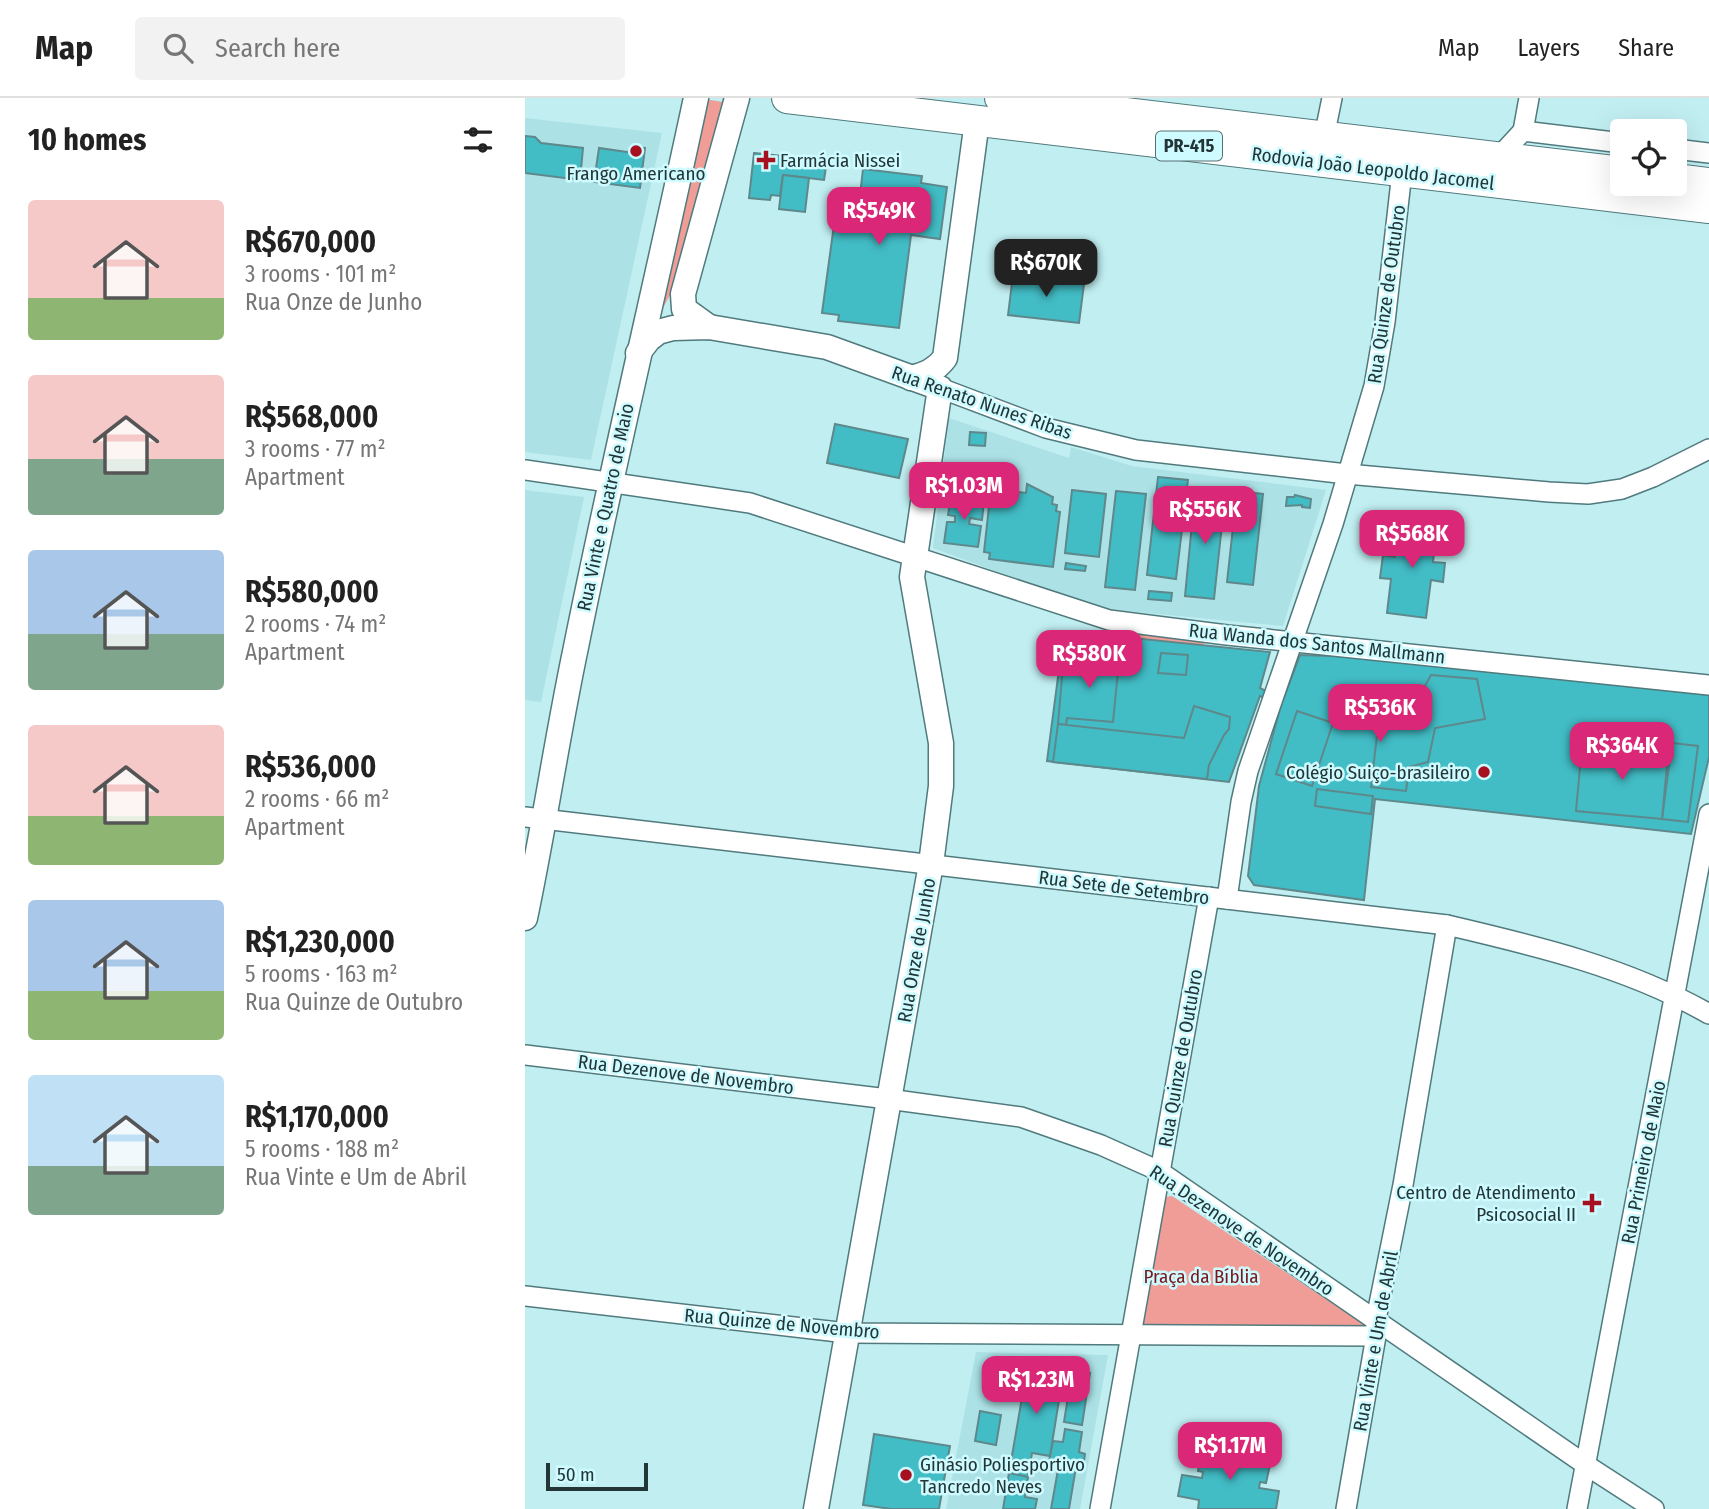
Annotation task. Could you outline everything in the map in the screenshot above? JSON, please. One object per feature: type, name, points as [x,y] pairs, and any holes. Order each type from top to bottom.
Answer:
[{"type":"highway","name":"Rodovia João Leopoldo Jacomel","points":[[787,98],[977,121],[1403,159],[1709,208]]},
{"type":"highway","name":"Rodovia João Leopoldo Jacomel","points":[[1000,98],[1138,106],[1324,137],[1403,159],[1498,158],[1610,171]]},
{"type":"highway","points":[[1687,180],[1709,183]]},
{"type":"main road","name":"Rua Vinte e Quatro de Maio","points":[[525,918],[535,819],[696,98]]},
{"type":"main road","points":[[709,327],[684,309],[683,294],[737,98]]},
{"type":"main road","points":[[911,378],[927,374],[945,358],[977,121]]},
{"type":"main road","name":"Rua Renato Nunes Ribas","points":[[638,353],[658,332],[673,328],[709,327],[827,347],[940,388]]},
{"type":"main road","name":"Rua Onze de Junho","points":[[815,1509],[931,864],[941,786],[941,753],[912,577],[940,388]]},
{"type":"street","points":[[1324,137],[1332,98]]},
{"type":"street","points":[[1498,158],[1523,131],[1529,98]]},
{"type":"street","points":[[1523,131],[1610,142]]},
{"type":"street","points":[[1687,150],[1709,153]]},
{"type":"street","name":"Rua Quinze de Outubro","points":[[1100,1509],[1159,1171],[1248,771],[1333,524],[1379,367],[1403,159]]},
{"type":"street","name":"Rua Renato Nunes Ribas","points":[[940,388],[1046,428],[1136,450],[1347,474],[1588,494],[1622,489],[1709,449]]},
{"type":"street","name":"Rua Wanda dos Santos Mallmann","points":[[525,470],[750,503],[1109,620],[1709,685]]},
{"type":"street","name":"Rua Primeiro de Maio","points":[[1577,1509],[1709,814]]},
{"type":"street","name":"Rua Sete de Setembro","points":[[535,819],[1447,925],[1533,945],[1675,995],[1709,1014]]},
{"type":"street","name":"Rua Vinte e Um de Abril","points":[[1346,1509],[1447,925]]},
{"type":"street","name":"Rua Dezenove de Novembro","points":[[525,1055],[888,1098],[1021,1117],[1101,1145],[1159,1171],[1376,1327],[1654,1509]]},
{"type":"street","name":"Rua Quinze de Novembro","points":[[525,1296],[847,1333],[1131,1335],[1376,1327]]},
{"type":"shaded area","points":[[525,118],[662,133],[591,460],[525,452]]},
{"type":"shaded area","points":[[949,418],[1069,458],[1071,447],[1132,466],[1326,490],[1283,626],[1095,608],[933,548]]},
{"type":"shaded area","points":[[525,490],[584,497],[541,702],[525,700]]},
{"type":"shaded area","points":[[976,1352],[1108,1355],[1080,1509],[946,1509]]},
{"type":"green space","points":[[704,99],[729,103],[686,266],[663,308]]},
{"type":"green space","points":[[1106,628],[1207,641],[1193,653],[1123,646]]},
{"type":"green space","name":"Praça da Bíblia","points":[[1172,1196],[1363,1324],[1365,1329],[1145,1327],[1142,1320],[1165,1197]]},
{"type":"building","points":[[525,136],[535,137],[541,143],[583,148],[580,180],[525,173]]},
{"type":"building","points":[[634,147],[645,148],[640,188],[594,182],[599,148],[627,152]]},
{"type":"building","points":[[754,153],[827,161],[824,180],[783,175],[780,196],[771,195],[770,200],[749,198]]},
{"type":"building","points":[[863,169],[922,176],[921,183],[947,187],[940,239],[911,235],[899,328],[838,321],[839,315],[822,313],[836,210],[858,213]]},
{"type":"building","points":[[783,175],[809,178],[805,212],[779,209]]},
{"type":"building","points":[[1013,275],[1084,284],[1079,323],[1008,315]]},
{"type":"building","points":[[835,424],[908,439],[899,478],[827,463]]},
{"type":"building","points":[[970,432],[986,433],[985,446],[969,445]]},
{"type":"building","points":[[1158,477],[1188,480],[1176,579],[1147,575]]},
{"type":"building","points":[[1027,484],[1053,497],[1052,504],[1057,505],[1056,511],[1060,512],[1053,567],[989,559],[990,553],[984,552],[990,497],[1009,500],[1010,491],[1026,493]]},
{"type":"building","points":[[1072,490],[1106,494],[1099,557],[1065,553]]},
{"type":"building","points":[[1116,491],[1146,494],[1135,590],[1105,587]]},
{"type":"building","points":[[1237,491],[1263,494],[1253,585],[1227,582]]},
{"type":"building","points":[[1195,493],[1225,497],[1214,599],[1185,596]]},
{"type":"building","points":[[1295,495],[1311,499],[1310,508],[1302,505],[1286,506],[1287,497]]},
{"type":"building","points":[[951,497],[984,501],[982,520],[970,518],[969,524],[981,526],[978,547],[944,543],[947,522],[955,522],[955,516],[948,515]]},
{"type":"building","points":[[1399,523],[1437,527],[1433,562],[1445,563],[1443,582],[1431,580],[1426,618],[1387,613],[1391,579],[1380,578],[1383,555],[1395,557]]},
{"type":"building","points":[[1066,563],[1086,566],[1085,571],[1065,569]]},
{"type":"building","points":[[1149,591],[1172,593],[1171,601],[1148,599]]},
{"type":"building","name":"Colégio Suiço-brasileiro","points":[[1064,631],[1270,652],[1260,688],[1283,700],[1300,655],[1361,657],[1709,695],[1709,757],[1691,834],[1375,799],[1364,900],[1254,885],[1248,876],[1259,786],[1281,705],[1260,696],[1229,782],[1047,761]]},
{"type":"building","points":[[1088,650],[1106,653],[1118,671],[1113,722],[1067,718],[1066,725],[1058,724],[1063,666],[1084,668]]},
{"type":"building","points":[[1161,653],[1188,655],[1186,675],[1158,673]]},
{"type":"building","points":[[1431,675],[1477,679],[1485,719],[1435,728],[1428,762],[1409,767],[1406,791],[1371,787],[1379,718],[1346,715],[1350,685],[1421,693]]},
{"type":"building","points":[[1194,706],[1230,717],[1229,729],[1209,765],[1207,779],[1053,762],[1058,724],[1184,738]]},
{"type":"building","points":[[1297,711],[1333,723],[1312,786],[1276,774]]},
{"type":"building","points":[[1672,743],[1698,746],[1688,822],[1662,819]]},
{"type":"building","points":[[1582,746],[1668,754],[1662,819],[1576,811]]},
{"type":"building","points":[[1317,789],[1373,796],[1371,814],[1315,806]]},
{"type":"building","points":[[1028,1363],[1064,1369],[1050,1456],[1032,1453],[1028,1477],[1009,1473]]},
{"type":"building","points":[[1072,1371],[1090,1373],[1082,1425],[1064,1422]]},
{"type":"building","points":[[980,1411],[1001,1415],[996,1445],[975,1441]]},
{"type":"building","points":[[1065,1429],[1082,1432],[1079,1452],[1085,1454],[1083,1469],[1076,1467],[1069,1509],[1051,1509],[1059,1464],[1049,1462],[1050,1456],[1053,1441],[1063,1442]]},
{"type":"building","name":"Ginásio Poliesportivo Tancredo Neves","points":[[874,1434],[950,1446],[939,1509],[891,1509],[863,1505]]},
{"type":"building","points":[[1202,1447],[1271,1460],[1266,1483],[1260,1482],[1259,1488],[1279,1491],[1276,1509],[1198,1509],[1199,1500],[1178,1496],[1182,1475],[1202,1478],[1203,1472],[1198,1471]]},
{"type":"building","points":[[1009,1473],[1028,1477],[1025,1497],[1037,1499],[1035,1509],[1003,1509]]},
{"type":"place","name":"Frango Americano","points":[[636,151]]},
{"type":"place","name":"Farmácia Nissei","points":[[766,160]]},
{"type":"place","name":"Colégio Suiço-brasileiro","points":[[1484,772]]},
{"type":"place","name":"Centro de Atendimento Psicosocial II","points":[[1592,1203]]},
{"type":"place","name":"Ginásio Poliesportivo Tancredo Neves","points":[[906,1475]]}]
